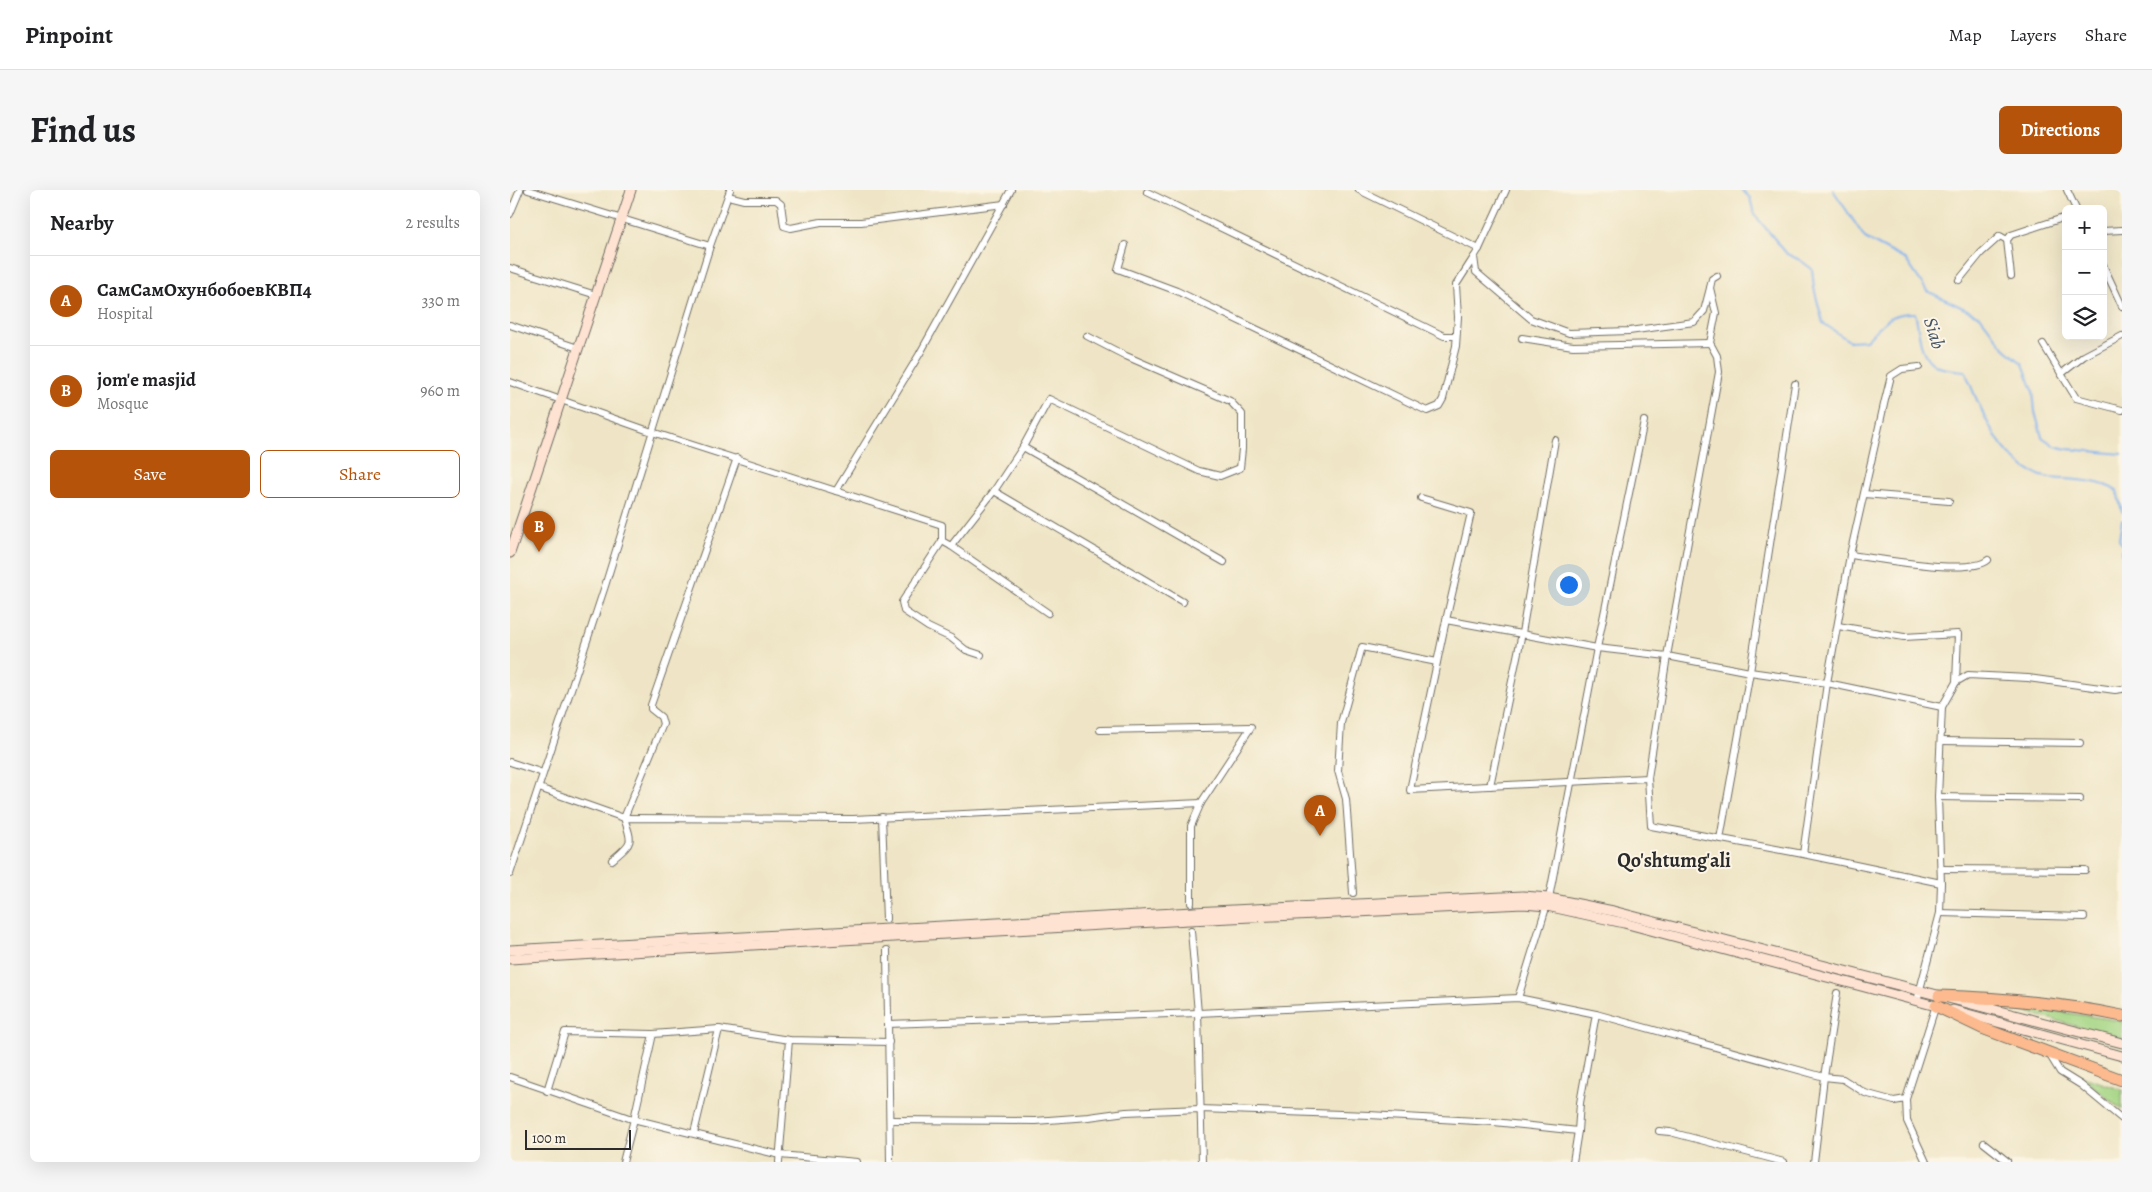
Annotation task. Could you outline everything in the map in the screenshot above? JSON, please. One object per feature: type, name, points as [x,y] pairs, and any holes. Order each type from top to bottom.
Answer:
[{"type":"highway","points":[[1938,1001],[1987,998],[2083,1009],[2122,1016]]},
{"type":"highway","points":[[1938,1001],[1982,1028],[2122,1080]]},
{"type":"main road","points":[[510,553],[631,190]]},
{"type":"main road","points":[[510,950],[1193,912],[1523,896],[1548,902],[1613,911],[1918,996],[2122,1043]]},
{"type":"main road","points":[[510,959],[1179,920],[1548,902]]},
{"type":"main road","points":[[1938,1001],[2122,1056]]},
{"type":"street","points":[[510,214],[520,190]]},
{"type":"street","points":[[528,190],[710,246]]},
{"type":"street","points":[[836,491],[919,355],[1011,190]]},
{"type":"street","points":[[1360,190],[1479,249]]},
{"type":"street","points":[[1125,245],[1118,269],[1177,291],[1427,411],[1439,406],[1443,399],[1456,336],[1456,285],[1479,249],[1506,190]]},
{"type":"street","points":[[2067,190],[2074,205]]},
{"type":"street","points":[[1147,192],[1444,336],[1456,336]]},
{"type":"street","points":[[510,874],[605,586],[710,246],[729,193],[744,200],[776,200],[781,204],[784,226],[791,228],[821,222],[861,222],[1004,204]]},
{"type":"street","points":[[2011,276],[2007,240],[2011,235],[2062,219]]},
{"type":"street","points":[[2107,232],[2122,230]]},
{"type":"street","points":[[1959,280],[1981,253],[2000,236],[2007,240]]},
{"type":"street","points":[[1474,257],[1476,272],[1531,318],[1569,333],[1629,331],[1694,322],[1704,311],[1712,279],[1718,276]]},
{"type":"street","points":[[510,268],[596,295]]},
{"type":"street","points":[[2107,274],[2122,306]]},
{"type":"street","points":[[1710,288],[1716,313],[1710,343],[1717,356],[1719,372],[1667,656],[1648,778],[1651,826],[1803,854],[1941,883]]},
{"type":"street","points":[[510,325],[578,348]]},
{"type":"street","points":[[951,546],[994,491],[1023,447],[1049,399],[1199,471],[1220,476],[1240,468],[1242,414],[1230,401],[1126,356],[1087,336]]},
{"type":"street","points":[[2061,374],[2084,356],[2122,336]]},
{"type":"street","points":[[1522,338],[1573,346],[1710,343]]},
{"type":"street","points":[[2043,344],[2076,398],[2122,410]]},
{"type":"street","points":[[1803,854],[1827,683],[1850,555],[1891,376],[1902,370],[1919,367]]},
{"type":"street","points":[[510,382],[652,432],[942,525],[942,541],[902,602],[904,611],[928,627],[951,638],[966,650],[981,655]]},
{"type":"street","points":[[1720,839],[1750,672],[1795,384]]},
{"type":"street","points":[[1518,998],[1548,902],[1597,648],[1644,421]]},
{"type":"street","points":[[1490,786],[1522,633],[1555,440]]},
{"type":"street","points":[[1023,447],[1224,562]]},
{"type":"street","points":[[612,860],[630,842],[631,838],[624,818],[663,724],[661,717],[650,709],[651,705],[737,458]]},
{"type":"street","points":[[994,491],[1183,602]]},
{"type":"street","points":[[1864,494],[1950,501]]},
{"type":"street","points":[[1421,498],[1471,513],[1410,790],[1648,778]]},
{"type":"street","points":[[942,541],[1048,613]]},
{"type":"street","points":[[1850,555],[1927,565],[1976,566],[1984,564],[1988,560]]},
{"type":"street","points":[[1446,620],[1597,648],[1667,656],[1750,672],[1827,683],[1942,707]]},
{"type":"street","points":[[1838,626],[1904,637],[1958,634],[1956,682],[1942,707],[1942,741],[1938,797],[1941,869],[1940,913],[1918,996]]},
{"type":"street","points":[[1353,893],[1346,799],[1338,771],[1341,723],[1362,647],[1437,662]]},
{"type":"street","points":[[1956,682],[1968,675],[2028,678],[2115,690],[2122,689]]},
{"type":"street","points":[[1100,730],[1251,727],[1201,803],[1191,826],[1191,903]]},
{"type":"street","points":[[1942,741],[2080,743]]},
{"type":"street","points":[[510,762],[543,772]]},
{"type":"street","points":[[538,788],[624,818],[882,817],[1201,803]]},
{"type":"street","points":[[1938,797],[2080,799]]},
{"type":"street","points":[[882,817],[886,918]]},
{"type":"street","points":[[1941,869],[2085,870]]},
{"type":"street","points":[[1940,913],[2084,918]]},
{"type":"street","points":[[1191,931],[1198,1013],[1202,1162]]},
{"type":"street","points":[[887,950],[890,1162]]},
{"type":"street","points":[[1814,1162],[1824,1076],[1837,993]]},
{"type":"street","points":[[888,1024],[1198,1013],[1518,998],[1596,1014],[1824,1076],[1843,1079],[1865,1093],[1894,1100],[1906,1099]]},
{"type":"street","points":[[1926,1162],[1907,1120],[1906,1099],[1938,1001]]},
{"type":"street","points":[[1572,1162],[1578,1131],[1580,1103],[1596,1014]]},
{"type":"street","points":[[547,1091],[565,1032],[653,1034],[719,1029],[789,1040],[889,1042]]},
{"type":"street","points":[[694,1133],[719,1029]]},
{"type":"street","points":[[623,1162],[653,1034]]},
{"type":"street","points":[[779,1159],[789,1040]]},
{"type":"street","points":[[2048,1053],[2060,1072],[2081,1085],[2122,1119]]},
{"type":"street","points":[[510,1078],[634,1119],[694,1133],[779,1159],[857,1162]]},
{"type":"street","points":[[890,1120],[1035,1121],[1126,1112],[1200,1109],[1494,1122],[1578,1131]]},
{"type":"street","points":[[1659,1131],[1670,1132],[1784,1162]]},
{"type":"street","points":[[1984,1143],[2007,1162]]},
{"type":"green space","points":[[1987,1001],[2122,1021],[2122,1039]]},
{"type":"green space","points":[[2081,1076],[2122,1090],[2122,1110]]},
{"type":"waterway","name":"Siab","points":[[1742,190],[1750,198],[1754,214],[1787,254],[1800,260],[1812,269],[1814,288],[1823,323],[1849,341],[1866,340],[1887,320],[1906,313],[1915,313],[1926,357],[1937,366],[1965,371],[1986,420],[1996,437],[2019,464],[2034,473],[2050,478],[2085,481],[2110,487],[2117,491],[2122,512]]},
{"type":"waterway","points":[[1833,190],[1865,238],[1906,260],[1927,291],[1980,316],[2005,349],[2023,364],[2033,390],[2035,412],[2042,437],[2055,446],[2067,449],[2122,454]]},
{"type":"waterway","name":"Siab","points":[[2122,520],[2119,540],[2122,544]]},
{"type":"place","name":"jom'e masjid","points":[[539,552]]},
{"type":"place","name":"СамСамОхунбобоевКВП4","points":[[1320,836]]},
{"type":"district","name":"Qo'shtumg'ali","points":[[1674,860]]}]
